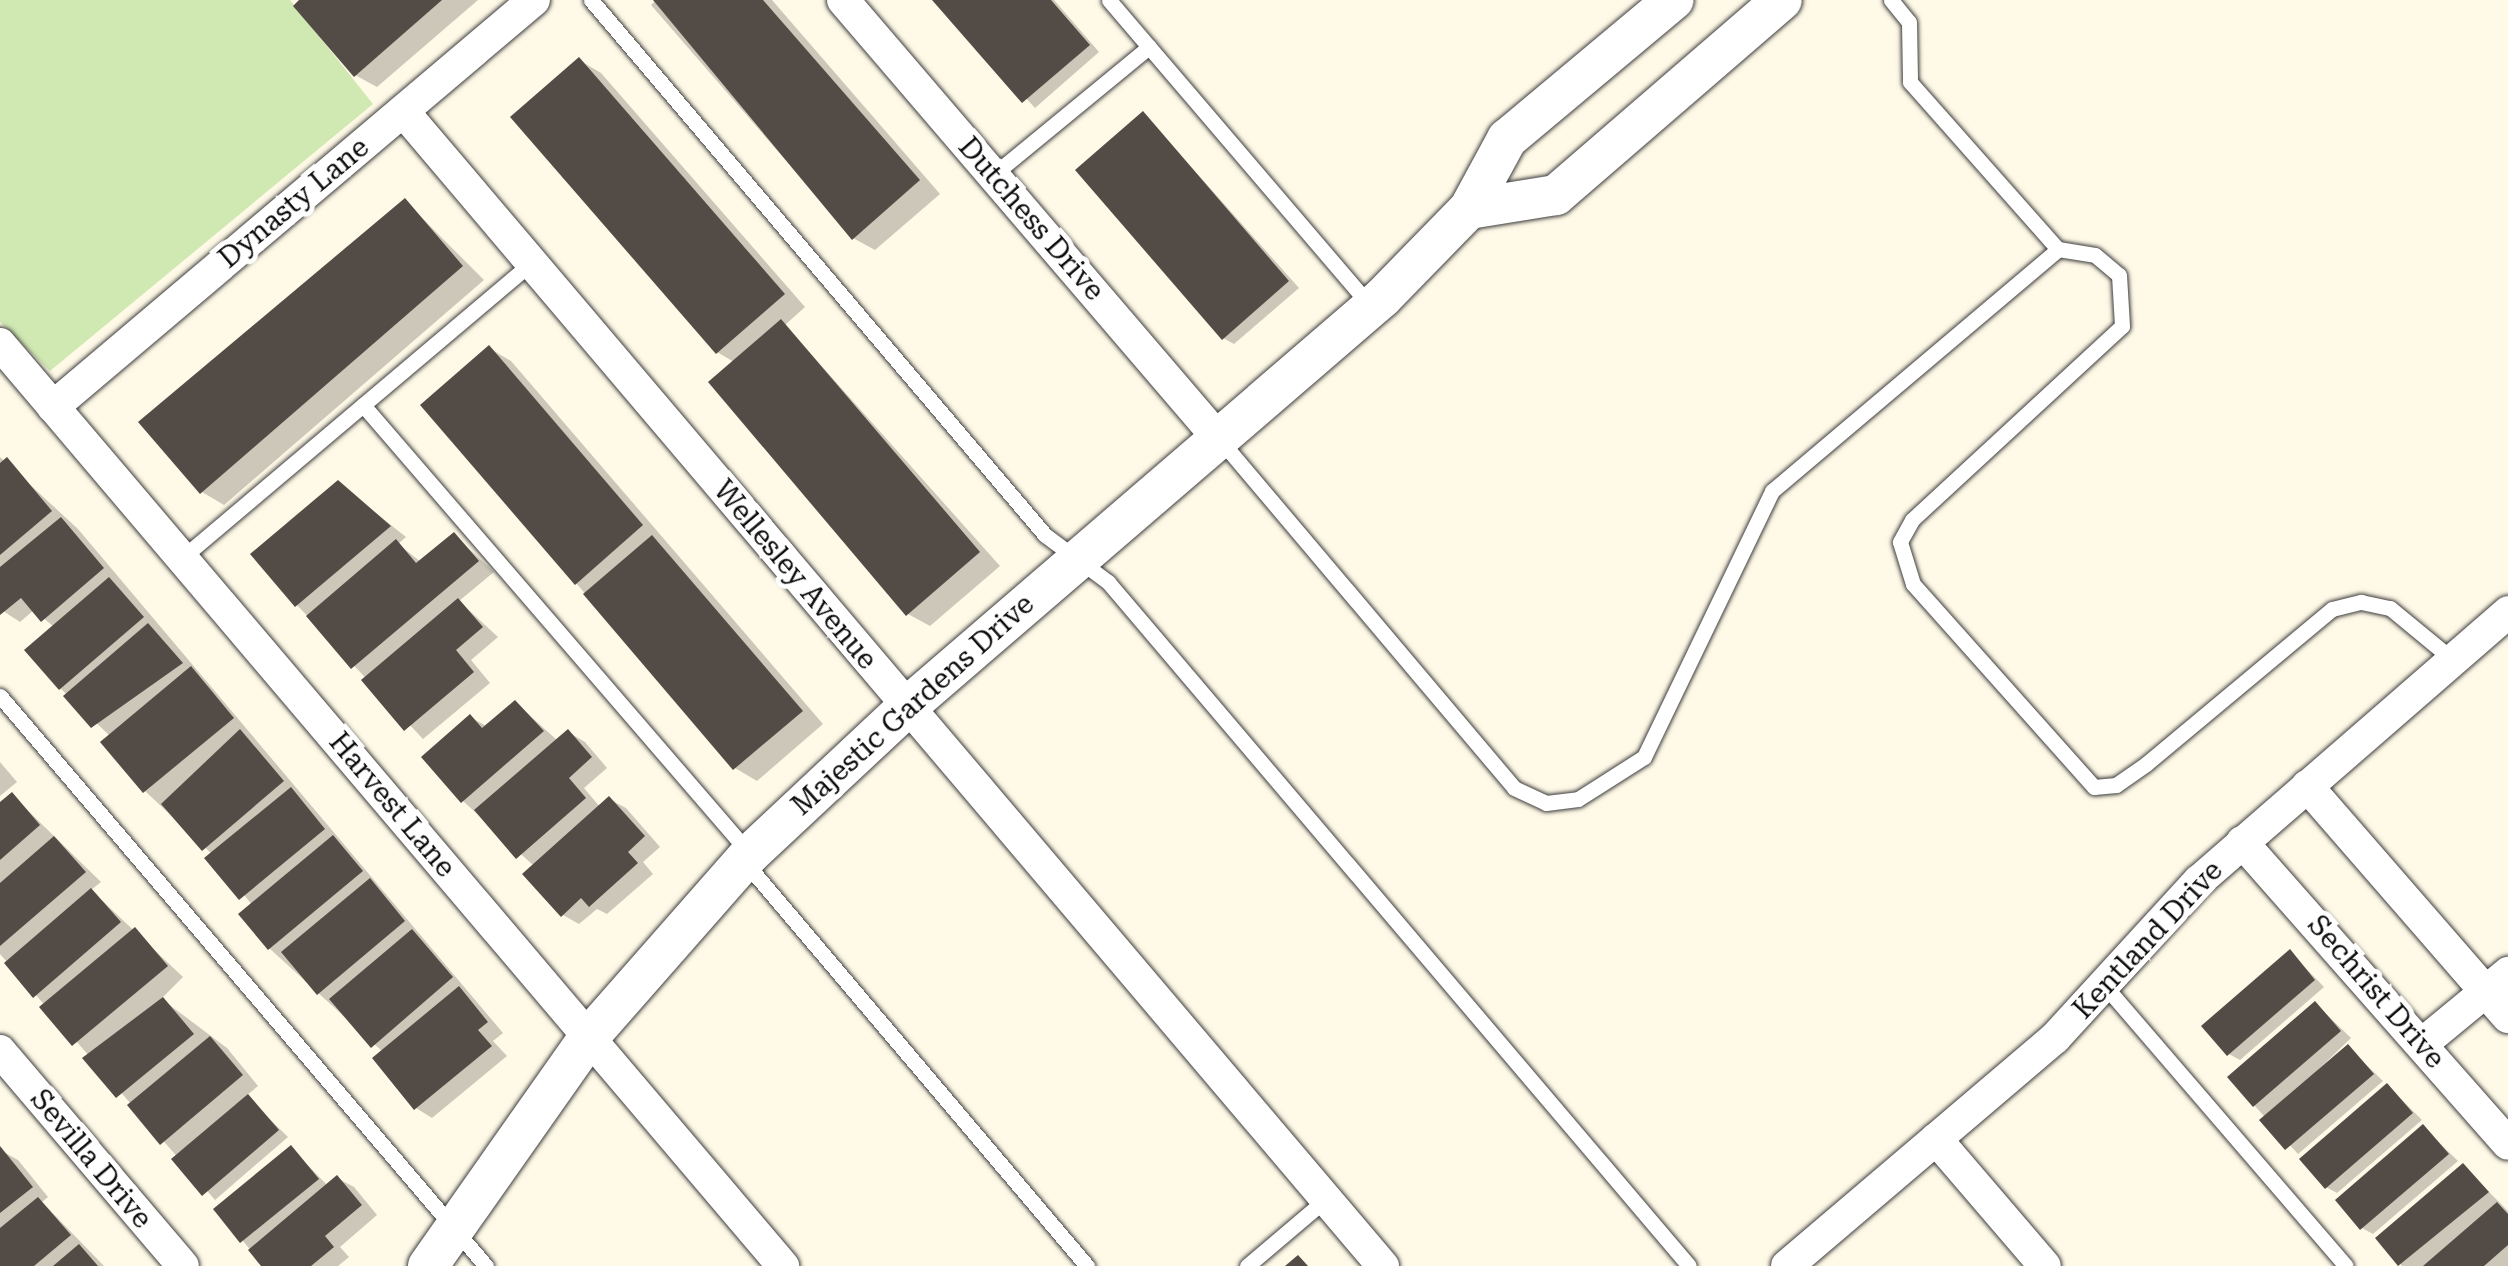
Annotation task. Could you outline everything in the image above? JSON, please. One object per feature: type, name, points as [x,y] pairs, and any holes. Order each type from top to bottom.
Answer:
[{"type":"street","name":"Dynasty Lane","points":[[54,407],[534,0]]},
{"type":"street","name":"Dutchess Drive","points":[[843,0],[1218,438]]},
{"type":"street","name":"Majestic Gardens Drive","points":[[428,1266],[589,1038],[750,854],[906,706],[1371,307],[1469,208],[1507,139],[1673,0]]},
{"type":"street","points":[[1469,208],[1556,194],[1782,0]]},
{"type":"street","name":"Wellesley Avenue","points":[[402,112],[1383,1266]]},
{"type":"street","name":"Harvest Lane","points":[[0,344],[783,1266]]},
{"type":"street","name":"Kentland Drive","points":[[1787,1266],[1936,1139],[2105,986],[2242,842],[2508,612]]},
{"type":"street","points":[[2308,786],[2497,982],[2508,1017]]},
{"type":"street","name":"Sechrist Drive","points":[[2242,842],[2508,1144]]},
{"type":"street","points":[[2422,1044],[2497,982]]},
{"type":"street","name":"Sevilla Drive","points":[[0,1051],[183,1266]]},
{"type":"street","points":[[1936,1139],[2045,1266]]},
{"type":"lane","points":[[591,0],[1046,535],[1080,557],[1689,1266]]},
{"type":"lane","points":[[1109,0],[1371,307]]},
{"type":"lane","points":[[1891,0],[1909,22],[1910,82],[2058,249],[2094,255],[2119,276],[2122,326],[1912,520],[1900,542],[1913,584],[2094,787],[2116,785],[2146,764],[2332,609],[2361,602],[2390,608],[2453,660]]},
{"type":"lane","points":[[993,175],[1149,47]]},
{"type":"lane","points":[[1218,438],[1514,788],[1546,804],[1578,799],[1644,757],[1772,490],[2058,249]]},
{"type":"lane","points":[[182,558],[532,262]]},
{"type":"lane","points":[[363,405],[750,854],[755,874],[1086,1266]]},
{"type":"lane","points":[[0,696],[486,1266]]},
{"type":"lane","points":[[2105,986],[2346,1266]]},
{"type":"lane","points":[[1248,1266],[1326,1200]]},
{"type":"green space","points":[[0,0],[290,0],[373,104],[50,371],[0,322]]},
{"type":"building","points":[[299,0],[442,0],[354,77],[293,6]]},
{"type":"building","points":[[653,0],[763,0],[920,180],[852,240]]},
{"type":"building","points":[[932,0],[1051,0],[1090,45],[1022,103]]},
{"type":"building","points":[[579,57],[785,294],[716,354],[510,117]]},
{"type":"building","points":[[1143,111],[1289,281],[1222,340],[1075,170]]},
{"type":"building","points":[[405,198],[463,266],[200,494],[138,422]]},
{"type":"building","points":[[781,319],[980,552],[906,616],[708,382]]},
{"type":"building","points":[[489,345],[643,525],[575,585],[420,405]]},
{"type":"building","points":[[7,457],[52,511],[0,555],[0,463]]},
{"type":"building","points":[[338,480],[391,526],[295,607],[250,554]]},
{"type":"building","points":[[61,517],[104,568],[41,622],[21,598],[0,615],[0,567]]},
{"type":"building","points":[[454,532],[479,561],[351,669],[306,616],[396,539],[416,563]]},
{"type":"building","points":[[652,535],[803,711],[733,770],[583,594]]},
{"type":"building","points":[[109,577],[144,617],[59,690],[24,650]]},
{"type":"building","points":[[458,598],[483,627],[456,650],[474,672],[404,731],[361,680]]},
{"type":"building","points":[[148,623],[183,663],[91,728],[63,696]]},
{"type":"building","points":[[191,666],[234,718],[143,793],[100,742]]},
{"type":"building","points":[[515,700],[544,731],[461,803],[421,757],[470,714],[482,728]]},
{"type":"building","points":[[240,729],[284,781],[202,851],[161,804]]},
{"type":"building","points":[[568,729],[592,757],[569,778],[586,798],[516,859],[474,810]]},
{"type":"building","points":[[291,787],[325,829],[239,900],[204,858]]},
{"type":"building","points":[[12,792],[40,825],[0,860],[0,802]]},
{"type":"building","points":[[609,796],[645,836],[628,852],[638,863],[589,907],[581,898],[561,917],[522,874]]},
{"type":"building","points":[[333,835],[363,871],[268,950],[238,914]]},
{"type":"building","points":[[54,836],[86,872],[0,946],[0,883]]},
{"type":"building","points":[[370,878],[405,921],[317,995],[281,952]]},
{"type":"building","points":[[91,888],[121,922],[33,998],[4,963]]},
{"type":"building","points":[[135,927],[168,966],[72,1046],[39,1007]]},
{"type":"building","points":[[412,929],[453,977],[371,1048],[329,999]]},
{"type":"building","points":[[2290,949],[2315,980],[2227,1056],[2201,1026]]},
{"type":"building","points":[[459,986],[488,1022],[478,1030],[492,1046],[414,1110],[372,1058]]},
{"type":"building","points":[[163,997],[194,1034],[116,1098],[82,1058]]},
{"type":"building","points":[[2315,1001],[2341,1031],[2253,1107],[2227,1077]]},
{"type":"building","points":[[210,1036],[243,1075],[160,1145],[127,1105]]},
{"type":"building","points":[[2348,1044],[2374,1074],[2285,1150],[2259,1120]]},
{"type":"building","points":[[2387,1083],[2413,1113],[2325,1189],[2299,1159]]},
{"type":"building","points":[[248,1094],[279,1130],[202,1196],[171,1159]]},
{"type":"building","points":[[2423,1124],[2449,1154],[2360,1230],[2335,1200]]},
{"type":"building","points":[[291,1145],[319,1179],[240,1243],[213,1209]]},
{"type":"building","points":[[0,1146],[33,1187],[0,1213]]},
{"type":"building","points":[[2463,1163],[2489,1192],[2398,1266],[2375,1238]]},
{"type":"building","points":[[337,1175],[362,1205],[325,1236],[334,1247],[311,1266],[261,1266],[248,1250]]},
{"type":"building","points":[[38,1197],[71,1235],[34,1266],[0,1266],[0,1228]]},
{"type":"building","points":[[2497,1202],[2508,1214],[2508,1245],[2484,1266],[2423,1266]]},
{"type":"building","points":[[79,1244],[98,1266],[53,1266]]},
{"type":"building","points":[[1298,1255],[1308,1266],[1285,1266]]}]
